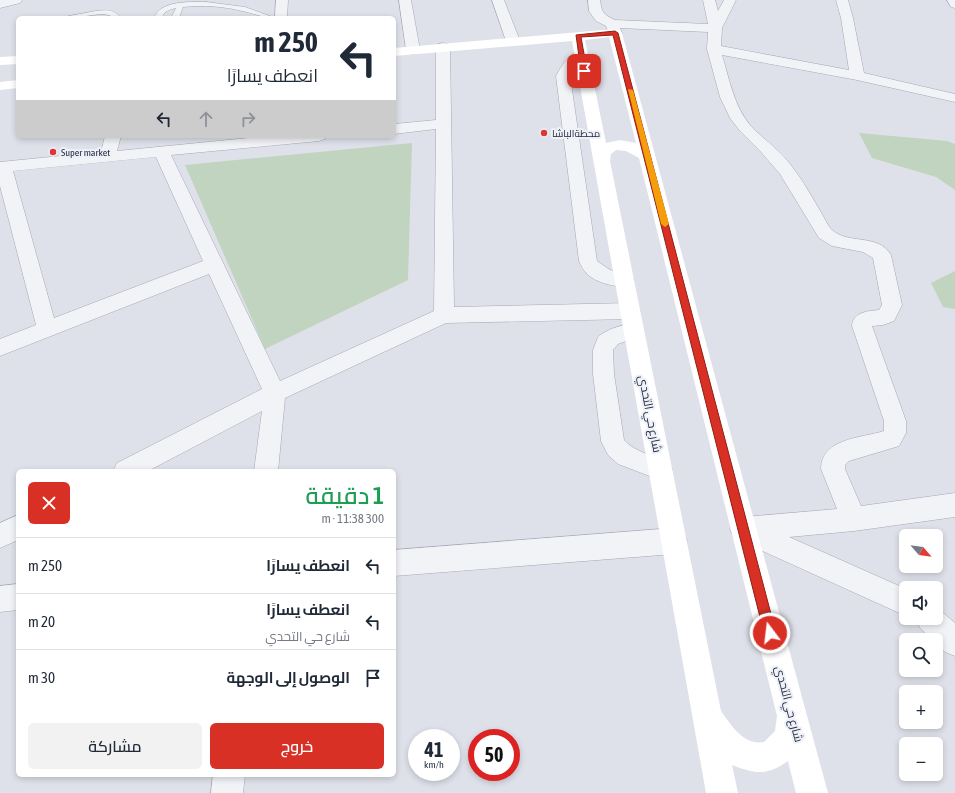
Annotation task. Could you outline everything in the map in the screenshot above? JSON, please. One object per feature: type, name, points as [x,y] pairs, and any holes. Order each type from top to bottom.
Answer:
[{"type":"main road","points":[[396,52],[513,42],[579,46],[613,29]]},
{"type":"main road","name":"شارع حي التحدي","points":[[613,29],[632,123],[648,157],[812,793]]},
{"type":"main road","name":"شارع حي التحدي","points":[[579,46],[601,124],[602,161],[722,793]]},
{"type":"main road","points":[[0,62],[16,60]]},
{"type":"main road","points":[[0,86],[16,84]]},
{"type":"main road","points":[[602,161],[603,153],[606,150],[616,146],[635,147],[641,150],[648,157]]},
{"type":"main road","points":[[705,706],[716,733],[726,744],[739,753],[751,757],[764,758],[775,754],[784,746],[790,734],[790,708]]},
{"type":"street","points":[[0,4],[16,0]]},
{"type":"street","points":[[281,16],[282,0]]},
{"type":"street","points":[[405,0],[413,50]]},
{"type":"street","points":[[498,0],[513,42]]},
{"type":"street","points":[[594,0],[595,11],[613,29],[715,28]]},
{"type":"street","points":[[709,0],[715,28],[714,49],[728,97],[738,118],[745,128],[767,148],[787,172],[825,234],[838,241],[868,246],[878,252],[883,259],[892,305],[891,309],[885,316],[866,319],[862,323],[862,326],[895,421],[896,428],[895,434],[891,439],[844,452],[839,454],[835,459],[833,470],[854,519]]},
{"type":"street","points":[[715,28],[730,0]]},
{"type":"street","points":[[842,0],[847,18],[857,76]]},
{"type":"street","points":[[953,0],[955,4]]},
{"type":"street","points":[[579,46],[563,76],[588,261],[591,267],[595,270],[610,277],[624,280]]},
{"type":"street","points":[[443,47],[444,315]]},
{"type":"street","points":[[714,49],[857,76],[955,98]]},
{"type":"street","points":[[396,129],[444,124]]},
{"type":"street","points":[[108,156],[112,138]]},
{"type":"street","points":[[48,329],[1,167],[290,138]]},
{"type":"street","points":[[161,151],[275,393],[266,469]]},
{"type":"street","points":[[0,348],[214,264]]},
{"type":"street","points":[[129,469],[275,393],[444,315],[632,320]]},
{"type":"street","points":[[632,320],[605,343],[602,351],[602,365],[613,441],[616,449],[624,456],[660,469]]},
{"type":"street","points":[[743,529],[854,519],[955,505]]},
{"type":"street","points":[[0,536],[16,528]]},
{"type":"street","points":[[743,529],[899,600]]},
{"type":"street","points":[[396,563],[674,541]]},
{"type":"street","points":[[0,599],[16,597]]},
{"type":"street","points":[[937,625],[955,642]]},
{"type":"street","points":[[227,793],[229,777]]},
{"type":"lane","points":[[229,0],[241,8]]},
{"type":"lane","points":[[175,16],[178,3]]},
{"type":"lane","points":[[159,15],[166,8],[178,3],[213,4],[241,8],[265,16]]},
{"type":"lane","points":[[82,16],[105,12],[112,13],[116,16]]},
{"type":"green space","points":[[859,133],[947,141],[955,144],[955,190],[936,177],[872,158]]},
{"type":"green space","points":[[412,143],[408,280],[265,349],[185,165]]},
{"type":"green space","points":[[955,271],[955,309],[943,307],[931,283]]},
{"type":"slow traffic","points":[[630,90],[665,224]]},
{"type":"place","name":"محطةالباشا","points":[[544,133]]},
{"type":"place","name":"Super market","points":[[53,152]]},
{"type":"route","points":[[584,71],[578,36],[615,33],[770,633]]}]
